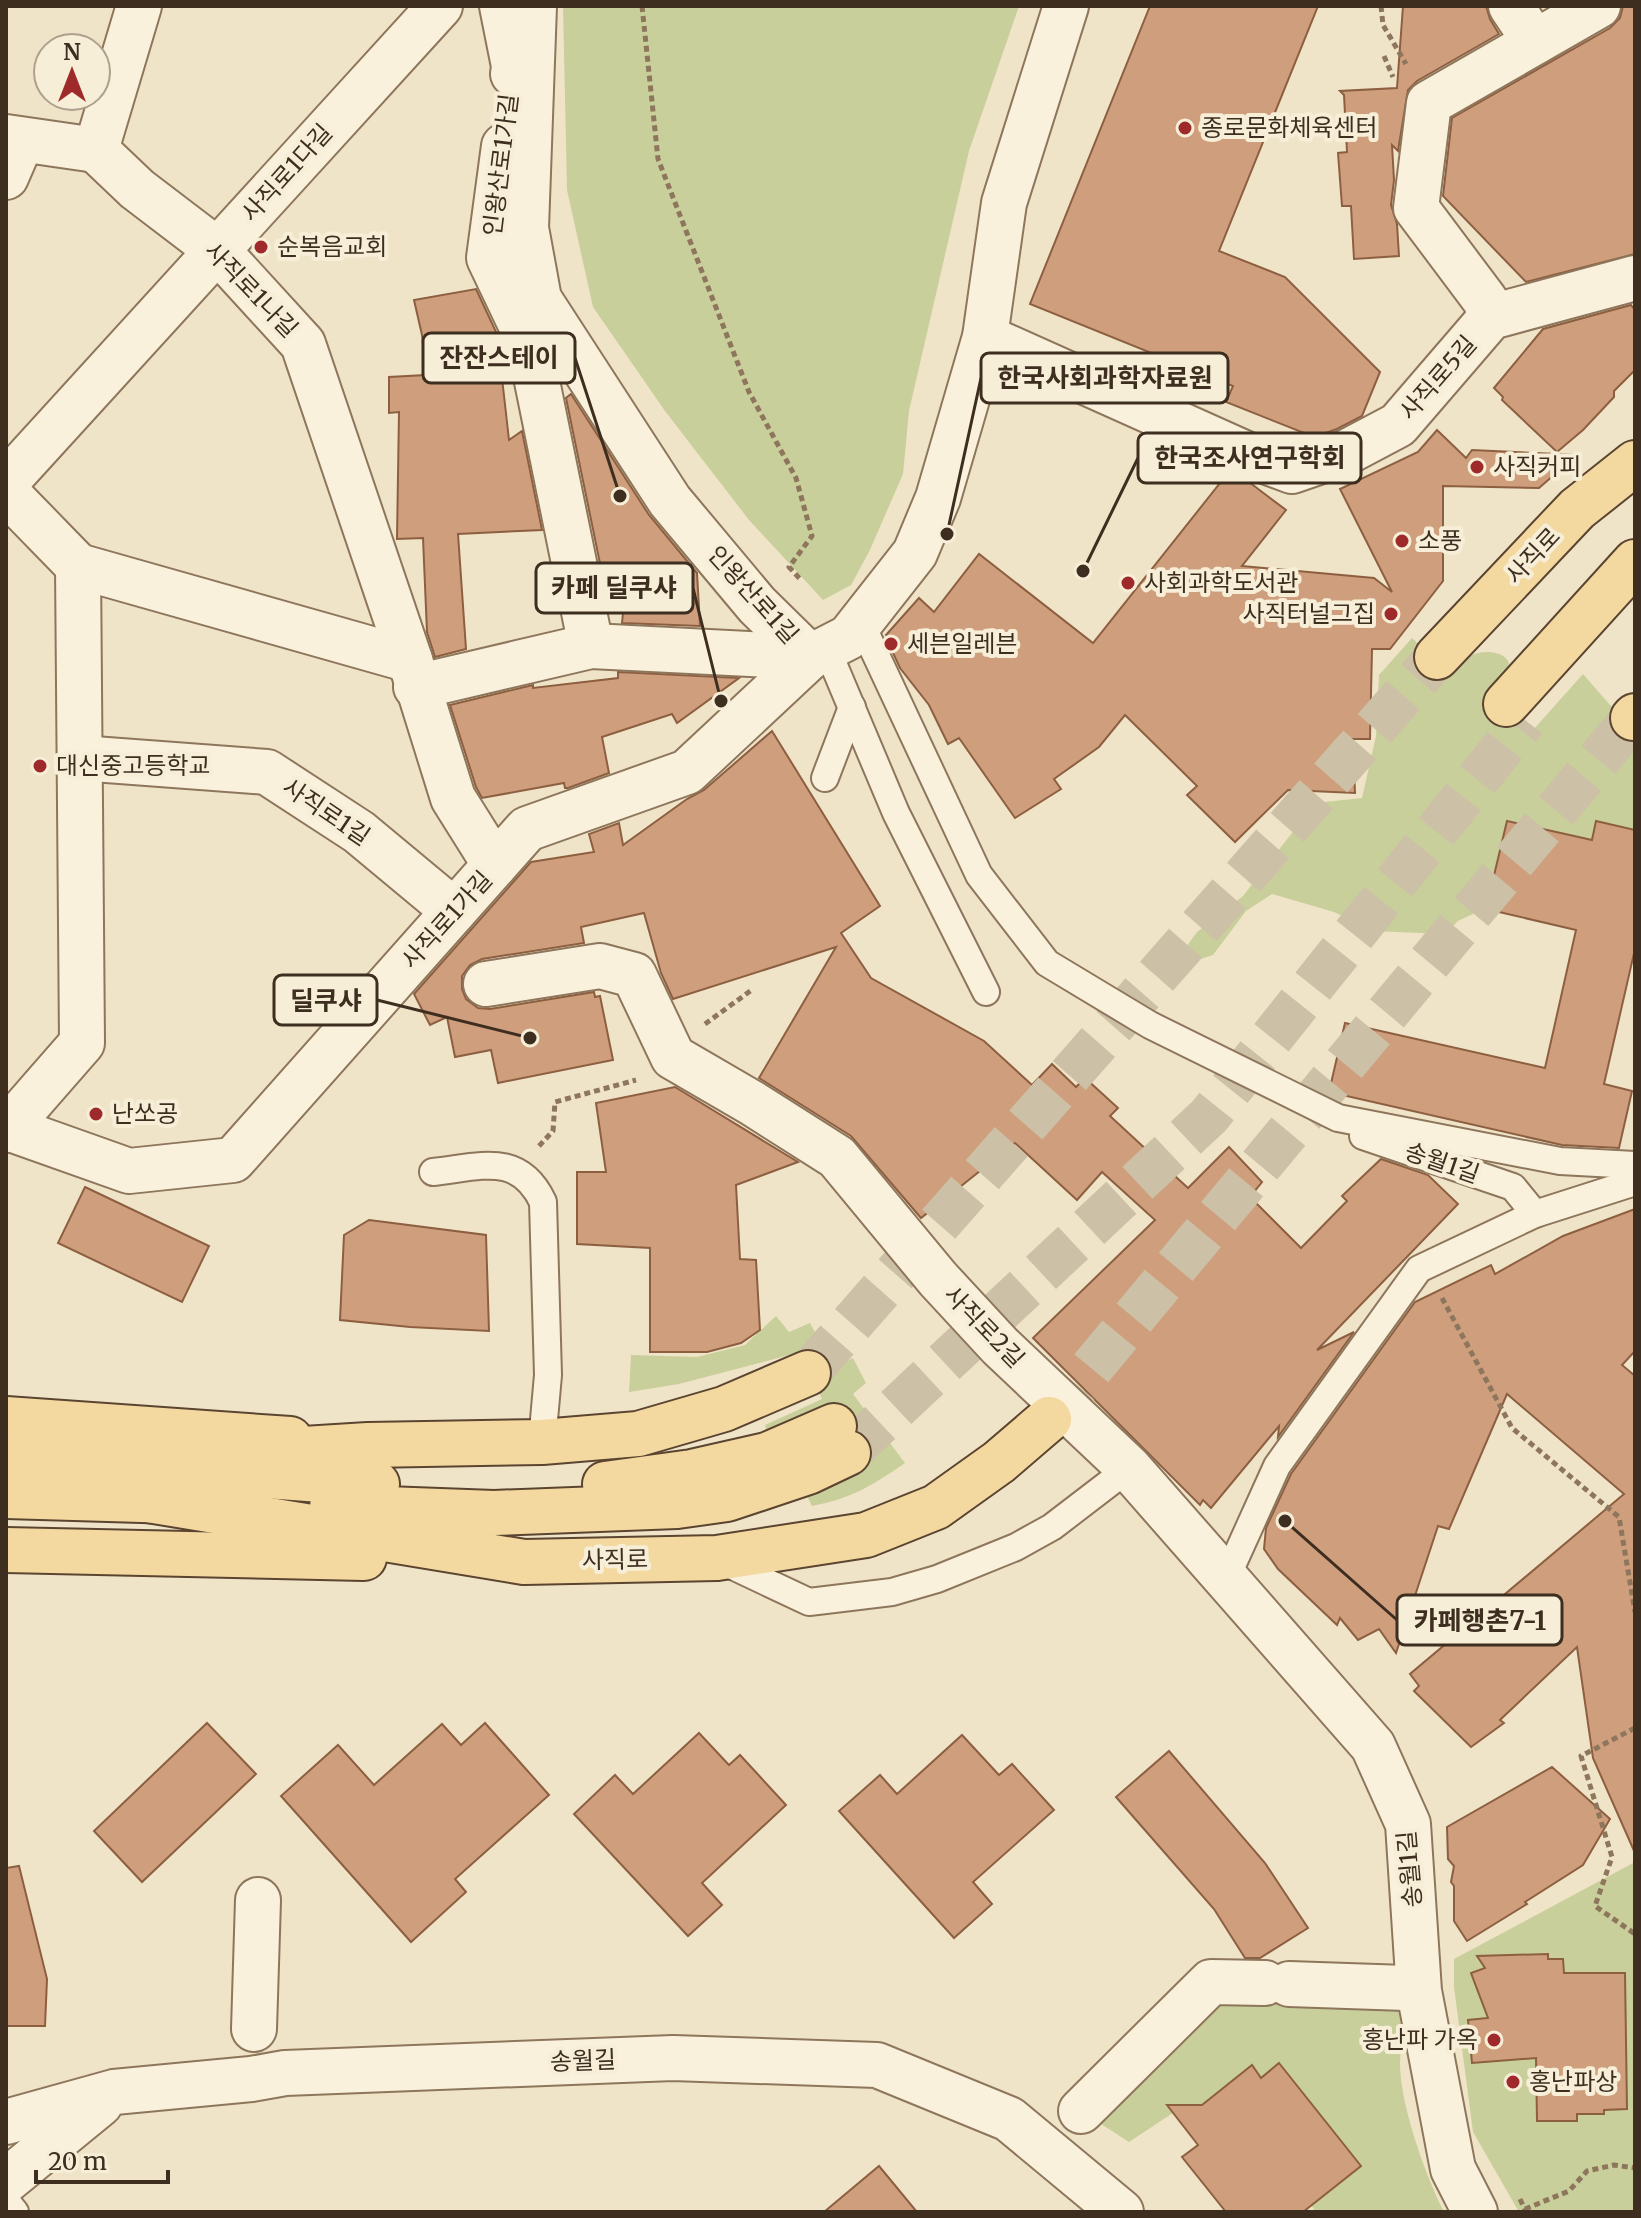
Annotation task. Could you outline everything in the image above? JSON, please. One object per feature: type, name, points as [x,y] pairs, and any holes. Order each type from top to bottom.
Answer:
[{"type":"main road","name":"사직로","points":[[1437,657],[1577,509],[1635,463]]},
{"type":"main road","points":[[1635,562],[1516,712],[1635,596]]},
{"type":"main road","name":"사직로","points":[[96,1464],[368,1445],[542,1442],[638,1434],[724,1409],[808,1373]]},
{"type":"main road","points":[[6,1419],[368,1445]]},
{"type":"main road","name":"사직로","points":[[148,1500],[524,1562],[717,1558],[866,1535],[936,1507],[999,1462],[1049,1419]]},
{"type":"main road","name":"사직로","points":[[6,1460],[387,1485],[598,1486],[692,1472],[841,1440],[808,1472],[727,1499],[677,1506],[494,1513],[6,1496]]},
{"type":"main road","points":[[6,1550],[524,1562]]},
{"type":"street","points":[[11,151],[96,150],[139,6]]},
{"type":"street","name":"사직로1다길","points":[[6,482],[440,6]]},
{"type":"street","name":"인왕산로1가길","points":[[502,6],[514,66],[489,258],[529,342],[591,646]]},
{"type":"street","name":"인왕산로1길","points":[[534,6],[526,228],[539,299],[670,501],[757,605],[818,653],[849,637],[915,553],[938,498],[985,337],[1004,203],[1066,6]]},
{"type":"street","points":[[1511,6],[1535,42]]},
{"type":"street","points":[[1429,103],[1598,6]]},
{"type":"street","name":"사직로5길","points":[[1429,103],[1416,208],[1485,300],[1491,317]]},
{"type":"street","name":"사직로1나길","points":[[96,150],[137,189],[217,250],[303,344],[453,798],[495,865]]},
{"type":"street","name":"사직로5길","points":[[985,337],[1246,454],[1292,471],[1347,452],[1398,425],[1491,317],[1635,278]]},
{"type":"street","points":[[6,492],[78,566],[413,673],[591,646],[818,653]]},
{"type":"street","points":[[7,1129],[82,1043],[78,566]]},
{"type":"street","name":"사직로1가길","points":[[7,1129],[129,1171],[233,1160],[527,829],[687,772],[818,653]]},
{"type":"street","name":"사직로1길","points":[[80,758],[267,772],[359,832],[454,911]]},
{"type":"street","name":"사직로2길","points":[[486,984],[600,966],[634,975],[673,1057],[837,1157],[938,1279],[1000,1346],[1129,1468]]},
{"type":"street","name":"송월1길","points":[[1129,1468],[1373,1746],[1408,1824],[1419,1991],[1453,2169],[1475,2212]]},
{"type":"street","points":[[254,2029],[258,1900]]},
{"type":"street","points":[[1081,2111],[1211,1982],[1406,1988]]},
{"type":"street","name":"송월길","points":[[6,2122],[114,2092],[285,2073],[673,2058],[877,2065],[1009,2119],[1121,2212]]},
{"type":"street","points":[[6,2181],[114,2092]]},
{"type":"lane","points":[[860,621],[979,875],[1047,963],[1150,1025],[1338,1118],[1560,1161],[1635,1165]]},
{"type":"lane","points":[[818,653],[852,707],[896,813],[986,992]]},
{"type":"lane","points":[[825,778],[852,707]]},
{"type":"lane","name":"송월1길","points":[[1337,1127],[1513,1187],[1535,1214]]},
{"type":"lane","points":[[433,1172],[507,1165],[535,1184],[543,1202],[548,1375],[542,1442]]},
{"type":"lane","points":[[1225,1581],[1277,1466],[1419,1269],[1535,1214],[1635,1182]]},
{"type":"lane","points":[[717,1558],[809,1602],[892,1592],[937,1579],[1016,1547],[1052,1527],[1129,1468]]},
{"type":"lane","points":[[6,2201],[15,2212]]},
{"type":"path","points":[[642,6],[658,159],[749,392],[796,478],[812,536],[789,567],[804,584]]},
{"type":"path","points":[[1381,6],[1383,25],[1429,103]]},
{"type":"path","points":[[520,1174],[529,1157],[553,1131],[555,1102]]},
{"type":"path","points":[[1436,1286],[1512,1428],[1619,1517],[1635,1612]]},
{"type":"path","points":[[1635,1728],[1581,1756],[1612,1857],[1595,1906],[1635,1934]]},
{"type":"path","points":[[1525,2209],[1569,2191],[1587,2171],[1614,2165],[1635,2168]]},
{"type":"green space","points":[[563,6],[1019,6],[969,151],[909,411],[903,474],[851,585],[823,600],[749,520],[665,411],[593,307],[567,190]]},
{"type":"green space","points":[[1412,638],[1451,674],[1470,656],[1490,652],[1503,656],[1510,666],[1509,673],[1495,696],[1533,730],[1583,674],[1611,706],[1635,723],[1635,830],[1596,821],[1592,840],[1507,821],[1492,884],[1483,884],[1475,913],[1458,921],[1445,934],[1373,931],[1334,912],[1272,894],[1246,911],[1213,955],[1197,960],[1184,950],[1197,932],[1243,896],[1315,803],[1362,798],[1376,736],[1379,675]]},
{"type":"green space","points":[[776,1316],[789,1332],[810,1323],[834,1367],[853,1358],[866,1383],[853,1394],[905,1463],[861,1490],[812,1506],[807,1496],[860,1472],[832,1413],[768,1436],[765,1425],[822,1399],[801,1352],[679,1384],[629,1392],[631,1355],[697,1357],[745,1345]]},
{"type":"green space","points":[[1635,1862],[1635,2212],[1519,2212],[1473,2132],[1454,1987],[1454,1959]]},
{"type":"green space","points":[[1211,1982],[1406,1988],[1400,2063],[1404,2099],[1429,2179],[1444,2212],[1316,2212],[1311,2205],[1279,2064],[1261,2078],[1251,2066],[1202,2105],[1185,2105],[1129,2142],[1081,2111]]},
{"type":"building","name":"종로문화체육센터","points":[[1150,6],[1318,6],[1219,251],[1285,277],[1380,372],[1362,416],[1337,429],[1314,437],[1226,402],[1233,386],[1030,304]]},
{"type":"building","points":[[1403,6],[1486,6],[1499,34],[1417,81],[1408,90],[1398,151],[1392,145],[1394,180],[1391,205],[1397,224],[1399,256],[1354,259],[1351,206],[1342,206],[1338,153],[1347,152],[1344,95],[1340,91],[1397,88]]},
{"type":"building","points":[[1623,6],[1635,6],[1635,254],[1526,282],[1443,196],[1452,118],[1610,28],[1620,18]]},
{"type":"building","points":[[476,289],[497,334],[509,440],[522,431],[542,530],[458,534],[466,649],[435,657],[427,632],[423,538],[397,539],[399,412],[389,413],[389,377],[426,375],[414,300]]},
{"type":"building","points":[[1631,305],[1635,310],[1635,370],[1583,430],[1557,452],[1502,400],[1503,397],[1494,388],[1543,329]]},
{"type":"building","points":[[571,394],[649,515],[697,573],[700,626],[622,623],[623,613],[610,612],[566,398]]},
{"type":"building","points":[[1437,430],[1466,458],[1472,450],[1577,455],[1539,488],[1443,486],[1443,581],[1390,649],[1372,649],[1370,739],[1353,739],[1355,793],[1288,790],[1235,842],[1187,795],[1197,786],[1125,715],[1099,747],[1054,779],[1061,789],[1015,818],[959,738],[948,744],[929,705],[900,668],[887,640],[886,635],[919,598],[934,612],[979,554],[1093,643],[1228,473],[1249,482],[1286,510],[1242,566],[1374,578],[1392,592],[1340,489],[1418,452]]},
{"type":"building","points":[[618,672],[739,678],[677,723],[672,714],[602,737],[609,773],[568,788],[564,783],[482,798],[450,705],[533,685],[533,688],[618,678]]},
{"type":"building","points":[[772,731],[880,906],[841,933],[871,978],[984,1041],[1032,1085],[1052,1064],[1076,1087],[1085,1078],[1118,1108],[1110,1116],[1188,1188],[1229,1147],[1262,1182],[1250,1197],[1301,1248],[1347,1201],[1342,1196],[1381,1159],[1428,1175],[1458,1204],[1317,1350],[1354,1332],[1278,1437],[1279,1426],[1211,1508],[1203,1500],[1200,1505],[1033,1338],[1155,1220],[1102,1172],[1077,1200],[1015,1143],[921,1218],[851,1136],[759,1078],[836,947],[673,999],[661,973],[644,913],[581,927],[584,943],[482,959],[470,965],[462,976],[466,999],[478,1008],[490,1009],[594,992],[595,997],[600,996],[613,1060],[498,1083],[491,1050],[455,1057],[447,1017],[430,1025],[414,994],[531,862],[594,852],[589,834],[619,823],[623,845],[704,790]]},
{"type":"building","points":[[1507,821],[1592,840],[1596,821],[1635,830],[1635,949],[1604,1084],[1632,1091],[1619,1148],[1562,1145],[1329,1092],[1345,1023],[1545,1068],[1576,930],[1486,909]]},
{"type":"building","points":[[675,1087],[798,1162],[736,1185],[740,1259],[756,1260],[760,1330],[741,1343],[707,1352],[650,1352],[650,1248],[577,1244],[577,1172],[606,1172],[596,1103]]},
{"type":"building","points":[[85,1187],[209,1246],[182,1302],[58,1243]]},
{"type":"building","points":[[1635,1209],[1635,1351],[1622,1365],[1635,1376],[1635,1853],[1593,1758],[1577,1647],[1500,1720],[1504,1723],[1471,1747],[1414,1691],[1419,1686],[1410,1674],[1624,1494],[1507,1394],[1449,1529],[1438,1526],[1396,1653],[1379,1629],[1358,1640],[1340,1618],[1337,1625],[1278,1569],[1264,1549],[1266,1528],[1291,1474],[1415,1302],[1491,1265],[1495,1274],[1563,1236]]},
{"type":"building","points":[[369,1220],[486,1235],[489,1331],[340,1320],[344,1235]]},
{"type":"building","points":[[207,1723],[256,1774],[142,1882],[94,1831]]},
{"type":"building","points":[[485,1723],[549,1795],[455,1879],[466,1892],[411,1942],[281,1796],[338,1745],[374,1785],[442,1724],[461,1745]]},
{"type":"building","points":[[699,1733],[729,1765],[740,1755],[786,1805],[702,1883],[722,1905],[688,1936],[574,1814],[615,1775],[633,1794]]},
{"type":"building","points":[[962,1735],[999,1775],[1012,1764],[1054,1810],[973,1882],[992,1904],[954,1938],[839,1811],[880,1775],[897,1794]]},
{"type":"building","points":[[1169,1751],[1265,1863],[1308,1928],[1260,1958],[1245,1958],[1214,1909],[1116,1797]]},
{"type":"building","points":[[1552,1767],[1610,1819],[1583,1865],[1467,1941],[1454,1921],[1454,1886],[1451,1882],[1454,1866],[1448,1859],[1447,1827]]},
{"type":"building","points":[[19,1866],[47,1979],[45,2026],[6,2026],[6,1868]]},
{"type":"building","points":[[1548,1954],[1548,1959],[1563,1959],[1564,1973],[1625,1973],[1627,2109],[1604,2110],[1604,2114],[1577,2114],[1577,2121],[1537,2121],[1536,2058],[1472,2063],[1468,2020],[1488,2018],[1471,1973],[1485,1968],[1477,1956]]},
{"type":"building","points":[[1279,2063],[1361,2166],[1303,2212],[1226,2212],[1182,2157],[1198,2145],[1167,2105],[1202,2105],[1252,2065],[1261,2078]]},
{"type":"building","points":[[879,2166],[917,2212],[824,2212]]},
{"type":"tunnel","points":[[808,1373],[1437,657]]},
{"type":"tunnel","points":[[1049,1419],[1633,718]]},
{"type":"tunnel","points":[[848,1453],[1209,1116],[1525,720]]},
{"type":"place","name":"종로문화체육센터","points":[[1185,128]]},
{"type":"place","name":"순복음교회","points":[[261,247]]},
{"type":"place","name":"사직커피","points":[[1477,467]]},
{"type":"place","name":"잔잔스테이","points":[[620,496]]},
{"type":"place","name":"한국사회과학자료원","points":[[947,534]]},
{"type":"place","name":"소풍","points":[[1402,541]]},
{"type":"place","name":"한국조사연구학회","points":[[1083,571]]},
{"type":"place","name":"사회과학도서관","points":[[1128,583]]},
{"type":"place","name":"사직터널그집","points":[[1391,614]]},
{"type":"place","name":"세븐일레븐","points":[[891,644]]},
{"type":"place","name":"카페 딜쿠샤","points":[[721,701]]},
{"type":"place","name":"대신중고등학교","points":[[40,766]]},
{"type":"place","name":"딜쿠샤","points":[[530,1038]]},
{"type":"place","name":"난쏘공","points":[[96,1114]]},
{"type":"place","name":"카페행촌7-1","points":[[1285,1521]]},
{"type":"place","name":"홍난파 가옥","points":[[1494,2040]]},
{"type":"place","name":"홍난파상","points":[[1513,2082]]}]
